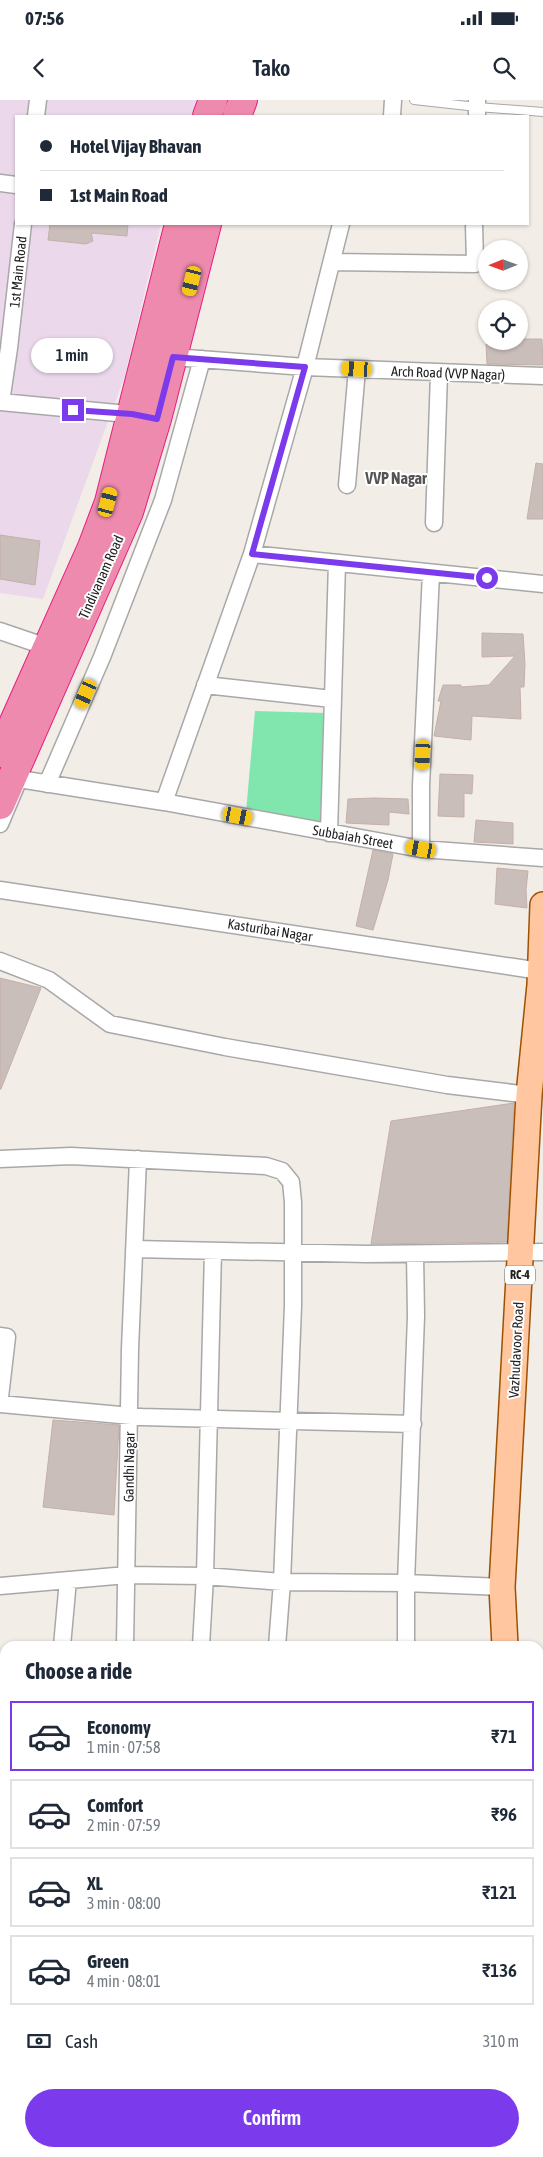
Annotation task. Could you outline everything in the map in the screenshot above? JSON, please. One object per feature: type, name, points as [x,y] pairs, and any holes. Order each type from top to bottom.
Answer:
[{"type":"highway","points":[[207,115],[212,100]]},
{"type":"highway","points":[[237,115],[243,100]]},
{"type":"highway","points":[[0,753],[8,717],[47,647],[92,547],[108,502],[144,416],[179,225]]},
{"type":"highway","name":"Tindivanam Road","points":[[0,805],[129,512],[144,416],[173,357],[207,225]]},
{"type":"main road","name":"Vazhudavoor Road","points":[[505,1641],[502,1587],[532,1252],[529,1095],[541,981],[543,905]]},
{"type":"street","points":[[36,115],[38,100]]},
{"type":"street","points":[[392,115],[393,100]]},
{"type":"street","points":[[0,183],[15,185]]},
{"type":"street","name":"1st Main Road","points":[[23,225],[5,347],[0,404],[144,416]]},
{"type":"street","points":[[164,802],[252,554],[305,367],[341,225]]},
{"type":"street","points":[[332,262],[476,264],[474,225]]},
{"type":"street","name":"Arch Road (VVP Nagar)","points":[[173,357],[305,367],[543,376]]},
{"type":"street","points":[[47,784],[102,657],[163,500],[202,359]]},
{"type":"street","points":[[347,485],[357,369]]},
{"type":"street","points":[[434,523],[439,373]]},
{"type":"street","points":[[252,554],[543,584]]},
{"type":"street","points":[[329,833],[338,563]]},
{"type":"street","points":[[421,849],[421,786],[431,572]]},
{"type":"street","points":[[0,631],[47,647]]},
{"type":"street","points":[[205,685],[332,700]]},
{"type":"street","name":"Subbaiah Street","points":[[0,824],[19,779],[164,802],[421,849],[543,858]]},
{"type":"street","name":"Kasturibai Nagar","points":[[0,890],[541,981]]},
{"type":"street","points":[[0,961],[49,980],[110,1024],[225,1047],[446,1084],[529,1095]]},
{"type":"street","points":[[0,1159],[71,1156],[266,1166],[282,1170],[291,1182],[293,1202],[293,1306],[282,1582],[277,1641]]},
{"type":"street","points":[[0,1404],[130,1416],[138,1159]]},
{"type":"street","points":[[134,1249],[415,1254],[532,1252]]},
{"type":"street","points":[[202,1641],[206,1576],[213,1251]]},
{"type":"street","points":[[406,1641],[406,1583],[416,1316],[415,1254]]},
{"type":"street","points":[[0,1336],[7,1337],[0,1397]]},
{"type":"street","name":"Gandhi Nagar","points":[[125,1641],[130,1416],[413,1424]]},
{"type":"street","points":[[0,1586],[127,1575],[206,1576],[282,1582],[406,1583],[502,1587]]},
{"type":"street","points":[[62,1641],[68,1580]]},
{"type":"lane","points":[[414,100],[477,108],[543,112]]},
{"type":"shaded area","points":[[0,100],[198,100],[191,115],[15,115],[15,225],[161,225],[125,375],[43,599],[0,593]]},
{"type":"green space","points":[[255,711],[326,713],[320,823],[246,812]]},
{"type":"building","points":[[50,225],[128,225],[127,236],[91,233],[93,241],[86,244],[48,240]]},
{"type":"building","points":[[528,339],[542,339],[543,365],[487,364],[486,350],[528,350]]},
{"type":"building","points":[[536,463],[543,464],[543,519],[527,519]]},
{"type":"building","points":[[0,535],[40,541],[35,585],[0,579]]},
{"type":"building","points":[[482,633],[523,634],[525,664],[524,687],[520,687],[521,719],[472,716],[471,740],[434,736],[441,701],[438,701],[443,685],[461,685],[461,687],[489,685],[515,656],[482,657]]},
{"type":"building","points":[[440,774],[473,775],[472,794],[464,793],[464,817],[438,816]]},
{"type":"building","points":[[348,799],[408,799],[409,814],[389,812],[389,825],[346,823]]},
{"type":"building","points":[[476,820],[513,823],[513,844],[474,842]]},
{"type":"building","points":[[373,850],[393,854],[388,880],[373,930],[356,926]]},
{"type":"building","points":[[497,868],[528,871],[527,908],[495,904]]},
{"type":"building","points":[[0,978],[41,988],[1,1089],[0,1089]]},
{"type":"building","points":[[514,1103],[507,1242],[371,1244],[391,1121]]},
{"type":"building","points":[[53,1420],[119,1425],[114,1515],[43,1507]]},
{"type":"district","name":"VVP Nagar","points":[[396,478]]},
{"type":"route","points":[[73,410],[132,414],[157,419],[173,357],[305,367],[252,554],[487,578]]}]
